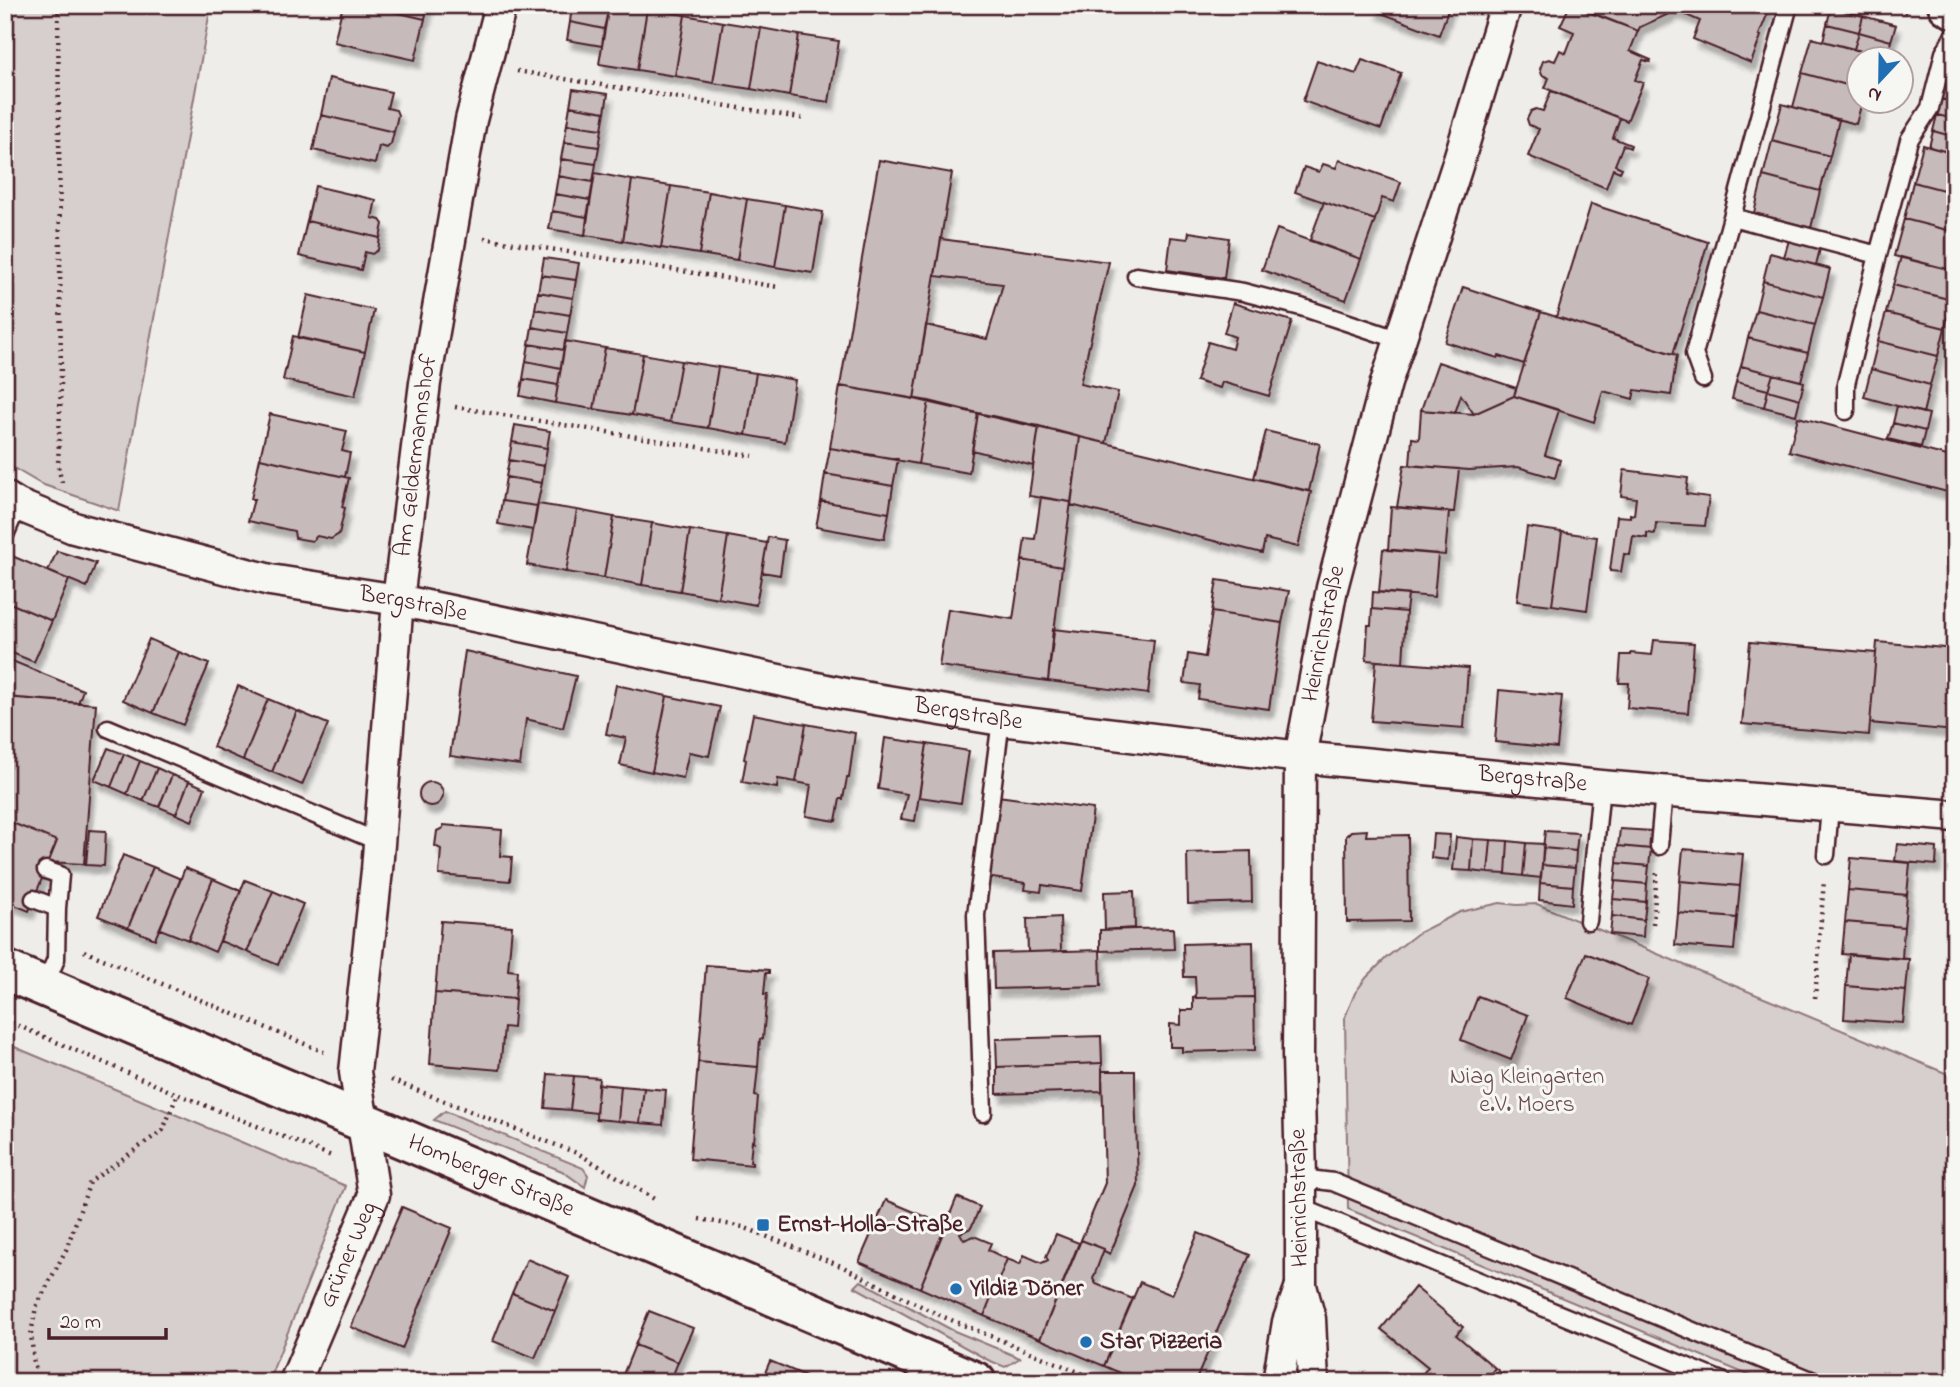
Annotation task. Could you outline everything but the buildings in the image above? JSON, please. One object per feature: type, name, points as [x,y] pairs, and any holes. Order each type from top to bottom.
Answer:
[{"type":"main road","points":[[1948,5],[1955,9]]},
{"type":"main road","name":"Homberger Straße","points":[[5,970],[976,1382]]},
{"type":"street","name":"Am Geldermannshof","points":[[363,1121],[356,1066],[379,842],[398,600],[423,402],[471,120],[501,5]]},
{"type":"street","name":"Heinrichstraße","points":[[1313,1382],[1310,1320],[1301,1286],[1298,1055],[1300,757],[1332,588],[1386,383],[1506,5]]},
{"type":"street","name":"Bergstraße","points":[[12,501],[74,528],[270,580],[398,600],[845,694],[1001,720],[1300,757],[1664,792],[1955,816]]},
{"type":"street","name":"Grüner Weg","points":[[295,1382],[374,1195],[363,1121]]},
{"type":"street","name":"Heinrichstraße","points":[[1278,1382],[1288,1322],[1301,1286]]},
{"type":"lane","points":[[1703,379],[1695,354],[1789,5]]},
{"type":"lane","points":[[1846,411],[1846,384],[1909,140],[1930,108],[1944,52],[1955,33]]},
{"type":"lane","points":[[1732,217],[1878,255]]},
{"type":"lane","points":[[1136,276],[1243,292],[1301,307],[1400,340]]},
{"type":"lane","points":[[5,535],[12,501]]},
{"type":"lane","points":[[983,1112],[976,915],[1001,720]]},
{"type":"lane","points":[[107,728],[379,842]]},
{"type":"lane","points":[[1588,921],[1601,786]]},
{"type":"lane","points":[[1659,846],[1664,792]]},
{"type":"lane","points":[[1826,855],[1830,806]]},
{"type":"lane","points":[[44,987],[56,959],[60,875],[46,870]]},
{"type":"lane","points":[[34,898],[57,908]]},
{"type":"lane","points":[[1300,1192],[1333,1182],[1816,1382]]},
{"type":"lane","points":[[1300,1192],[1724,1382]]},
{"type":"path","points":[[58,5],[61,384],[58,466],[74,528]]},
{"type":"path","points":[[485,65],[806,119]]},
{"type":"path","points":[[452,233],[778,287]]},
{"type":"path","points":[[423,402],[753,456]]},
{"type":"path","points":[[1653,924],[1659,846]]},
{"type":"path","points":[[1815,998],[1826,855]]},
{"type":"path","points":[[5,919],[356,1066],[579,1154],[664,1205]]},
{"type":"path","points":[[39,1382],[31,1334],[36,1307],[66,1250],[90,1182],[163,1130],[212,1004]]},
{"type":"path","points":[[689,1214],[701,1220],[743,1227],[841,1266],[939,1315],[1103,1382]]},
{"type":"green space","points":[[5,5],[211,5],[119,511],[41,484],[5,463]]},
{"type":"green space","name":"Niag Kleingarten e.V. Moers","points":[[1500,903],[1537,904],[1955,1077],[1955,1382],[1765,1382],[1348,1209],[1345,1017],[1355,993],[1387,957],[1418,933],[1460,912]]},
{"type":"green space","points":[[5,1043],[346,1186],[268,1382],[5,1382]]},
{"type":"green space","points":[[445,1111],[583,1168],[588,1175],[585,1187],[562,1171],[434,1120]]},
{"type":"green space","points":[[861,1281],[952,1330],[1020,1358],[1005,1367],[988,1360],[855,1287]]},
{"type":"place","name":"Ernst-Holla-Straße","points":[[763,1225]]},
{"type":"place","name":"Yildiz Döner","points":[[956,1289]]},
{"type":"place","name":"Star Pizzeria","points":[[1086,1342]]}]
